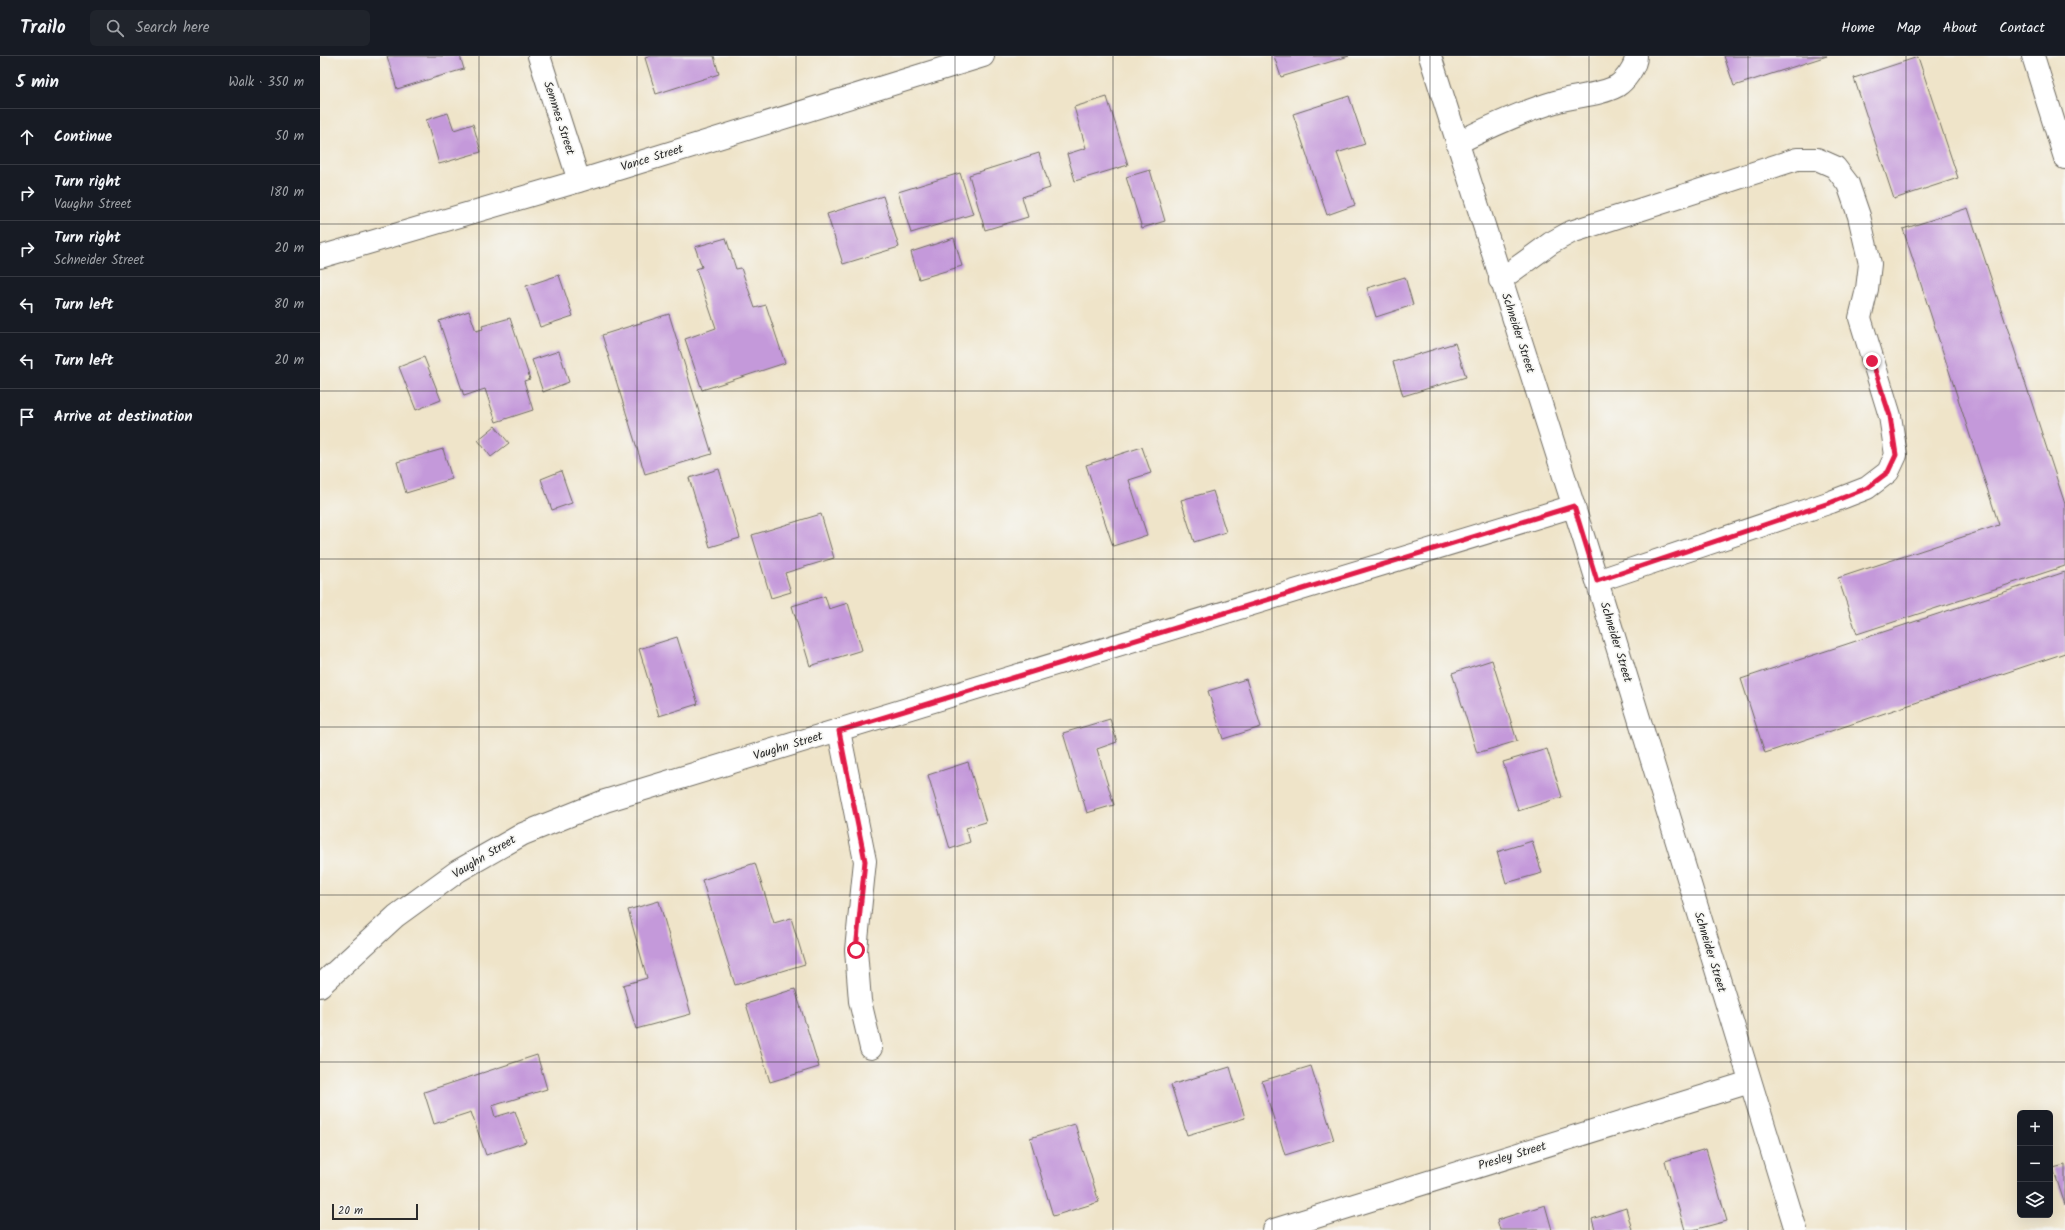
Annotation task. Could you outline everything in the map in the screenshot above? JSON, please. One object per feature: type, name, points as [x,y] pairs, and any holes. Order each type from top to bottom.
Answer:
[{"type":"street","name":"Semmes Street","points":[[539,56],[579,181]]},
{"type":"street","name":"Vance Street","points":[[320,257],[579,181],[984,56]]},
{"type":"street","name":"Schneider Street","points":[[1430,56],[1500,280],[1574,506],[1796,1230]]},
{"type":"street","points":[[1457,143],[1514,116],[1559,101],[1618,86],[1631,71],[1636,56]]},
{"type":"street","points":[[2033,56],[2065,158]]},
{"type":"street","points":[[1500,280],[1551,243],[1571,232],[1797,159],[1817,159],[1835,166],[1848,184],[1859,216],[1870,264],[1867,289],[1860,318],[1890,416],[1896,455],[1888,472],[1867,488],[1832,502],[1597,581]]},
{"type":"street","name":"Vaughn Street","points":[[320,986],[396,916],[458,871],[523,834],[605,801],[1574,506]]},
{"type":"street","points":[[839,731],[865,861],[856,950],[860,1001],[871,1048]]},
{"type":"street","name":"Presley Street","points":[[1274,1230],[1750,1082]]},
{"type":"building","points":[[387,56],[460,56],[464,69],[397,89]]},
{"type":"building","points":[[651,56],[714,56],[719,74],[656,94],[645,58]]},
{"type":"building","points":[[1274,56],[1349,56],[1281,77]]},
{"type":"building","points":[[1724,56],[1827,56],[1734,86]]},
{"type":"building","points":[[1918,57],[1958,178],[1894,199],[1854,78]]},
{"type":"building","points":[[1349,96],[1365,144],[1337,153],[1355,205],[1327,215],[1293,114]]},
{"type":"building","points":[[1107,97],[1128,165],[1075,181],[1067,154],[1086,148],[1074,107]]},
{"type":"building","points":[[448,113],[454,130],[473,124],[481,152],[439,164],[426,120]]},
{"type":"building","points":[[1039,153],[1050,188],[1022,197],[1028,217],[985,230],[969,175]]},
{"type":"building","points":[[1150,170],[1165,221],[1142,228],[1126,177]]},
{"type":"building","points":[[960,173],[973,214],[911,233],[898,192]]},
{"type":"building","points":[[883,196],[899,247],[843,264],[827,214]]},
{"type":"building","points":[[1968,208],[2065,504],[2065,566],[1857,634],[1838,578],[1999,525],[1903,229]]},
{"type":"building","points":[[726,238],[736,269],[741,268],[755,308],[766,305],[785,363],[702,390],[685,339],[716,328],[696,269],[702,267],[695,247]]},
{"type":"building","points":[[954,238],[962,266],[919,279],[911,252]]},
{"type":"building","points":[[559,275],[573,316],[540,327],[526,286]]},
{"type":"building","points":[[1405,277],[1413,305],[1376,317],[1367,288]]},
{"type":"building","points":[[469,311],[476,331],[483,329],[482,326],[510,318],[530,379],[524,381],[533,410],[496,422],[485,389],[464,396],[439,321]]},
{"type":"building","points":[[669,314],[712,454],[645,474],[602,335]]},
{"type":"building","points":[[1455,343],[1466,377],[1403,396],[1393,362]]},
{"type":"building","points":[[559,351],[569,382],[543,392],[532,360]]},
{"type":"building","points":[[424,357],[441,400],[416,410],[399,367]]},
{"type":"building","points":[[495,426],[509,443],[491,457],[478,440]]},
{"type":"building","points":[[1142,447],[1151,473],[1129,480],[1147,535],[1113,546],[1086,465]]},
{"type":"building","points":[[443,449],[452,479],[406,493],[397,462]]},
{"type":"building","points":[[719,469],[740,538],[710,547],[689,478]]},
{"type":"building","points":[[561,471],[572,503],[552,510],[541,479]]},
{"type":"building","points":[[1213,491],[1226,532],[1194,542],[1181,500]]},
{"type":"building","points":[[821,514],[834,558],[785,573],[791,592],[771,598],[752,535]]},
{"type":"building","points":[[2065,572],[2065,653],[1765,753],[1741,679]]},
{"type":"building","points":[[825,596],[829,609],[848,603],[862,650],[810,666],[792,606]]},
{"type":"building","points":[[677,637],[698,704],[659,716],[639,649]]},
{"type":"building","points":[[1492,660],[1517,741],[1477,753],[1452,673]]},
{"type":"building","points":[[1246,679],[1261,727],[1223,739],[1208,691]]},
{"type":"building","points":[[1110,719],[1117,742],[1097,749],[1114,805],[1087,813],[1063,733]]},
{"type":"building","points":[[1547,749],[1562,797],[1518,811],[1503,762]]},
{"type":"building","points":[[968,762],[986,822],[966,828],[970,842],[950,849],[928,775]]},
{"type":"building","points":[[1532,841],[1542,873],[1506,883],[1497,852]]},
{"type":"building","points":[[755,863],[774,923],[791,918],[805,964],[735,985],[702,880]]},
{"type":"building","points":[[659,901],[691,1014],[636,1029],[623,985],[647,978],[628,910]]},
{"type":"building","points":[[795,989],[819,1067],[770,1082],[746,1004]]},
{"type":"building","points":[[537,1055],[547,1089],[492,1106],[495,1117],[515,1111],[526,1142],[486,1155],[471,1112],[434,1124],[424,1092]]},
{"type":"building","points":[[1311,1066],[1334,1140],[1285,1155],[1262,1081]]},
{"type":"building","points":[[1230,1067],[1245,1118],[1187,1135],[1171,1085]]},
{"type":"building","points":[[1075,1124],[1099,1202],[1053,1216],[1030,1138]]},
{"type":"building","points":[[1706,1149],[1727,1221],[1693,1230],[1685,1230],[1665,1161]]},
{"type":"building","points":[[2065,1165],[2065,1205],[2053,1168]]},
{"type":"building","points":[[1545,1205],[1552,1230],[1500,1230],[1497,1220]]},
{"type":"building","points":[[1626,1208],[1632,1230],[1595,1230],[1592,1219]]},
{"type":"route","points":[[856,950],[865,861],[839,731],[1574,506],[1597,581],[1832,502],[1867,488],[1888,472],[1896,455],[1890,416],[1872,361]]}]
